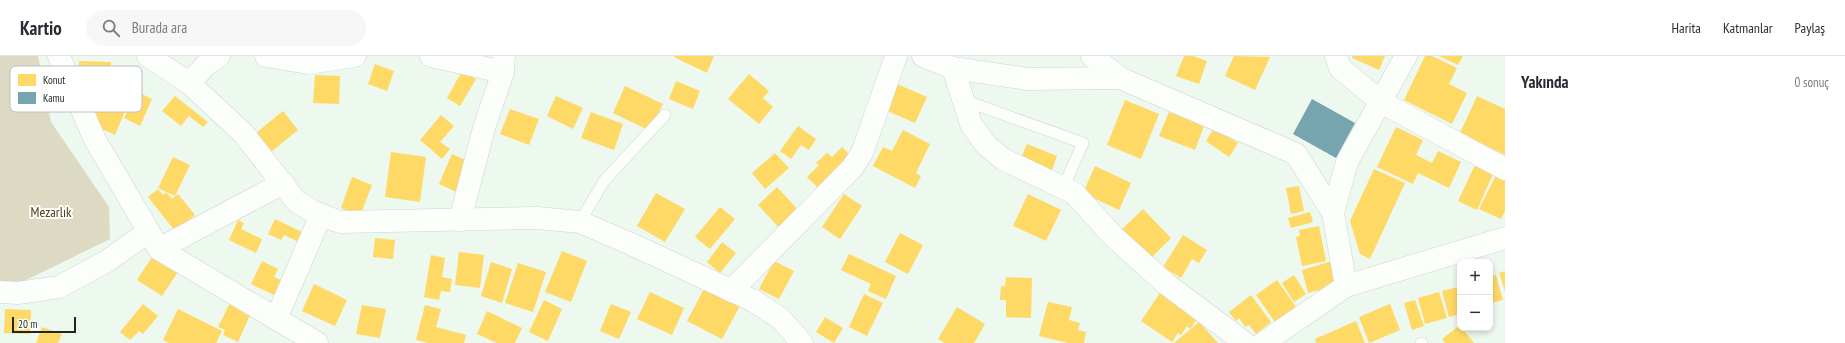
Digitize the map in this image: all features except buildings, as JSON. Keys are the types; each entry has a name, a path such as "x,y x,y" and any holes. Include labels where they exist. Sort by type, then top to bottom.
{"street":[{"path":"59,56 63,66"},
{"path":"148,56 189,83 243,133 296,201 321,215 340,222 537,218 580,222 754,301 780,319 802,343"},
{"path":"189,83 207,64 219,56"},
{"path":"266,56 308,63 355,56"},
{"path":"431,56 503,64 484,128 460,220"},
{"path":"731,291 852,168 862,153 896,56"},
{"path":"923,56 953,68 1028,79 1120,78"},
{"path":"1092,56 1120,78 1296,154 1333,213 1346,286"},
{"path":"1336,56 1340,68 1381,102 1505,169"},
{"path":"1333,213 1348,162 1406,56"},
{"path":"953,68 971,124 986,145 1003,159 1074,194 1114,237 1165,282 1245,343"},
{"path":"83,112 94,138 154,240 276,319 303,339"},
{"path":"0,292 18,293 59,287 107,261 283,183"},
{"path":"276,319 321,215"},
{"path":"1263,343 1346,286 1505,238"}],"lane":[{"path":"963,100 1083,143 1063,188"},
{"path":"580,222 604,181 665,115"}],"green space":[{"name":"Mezarlık","path":"0,56 38,56 40,66 10,66 10,112 49,112 51,122 109,207 110,239 18,284 0,283"}]}
